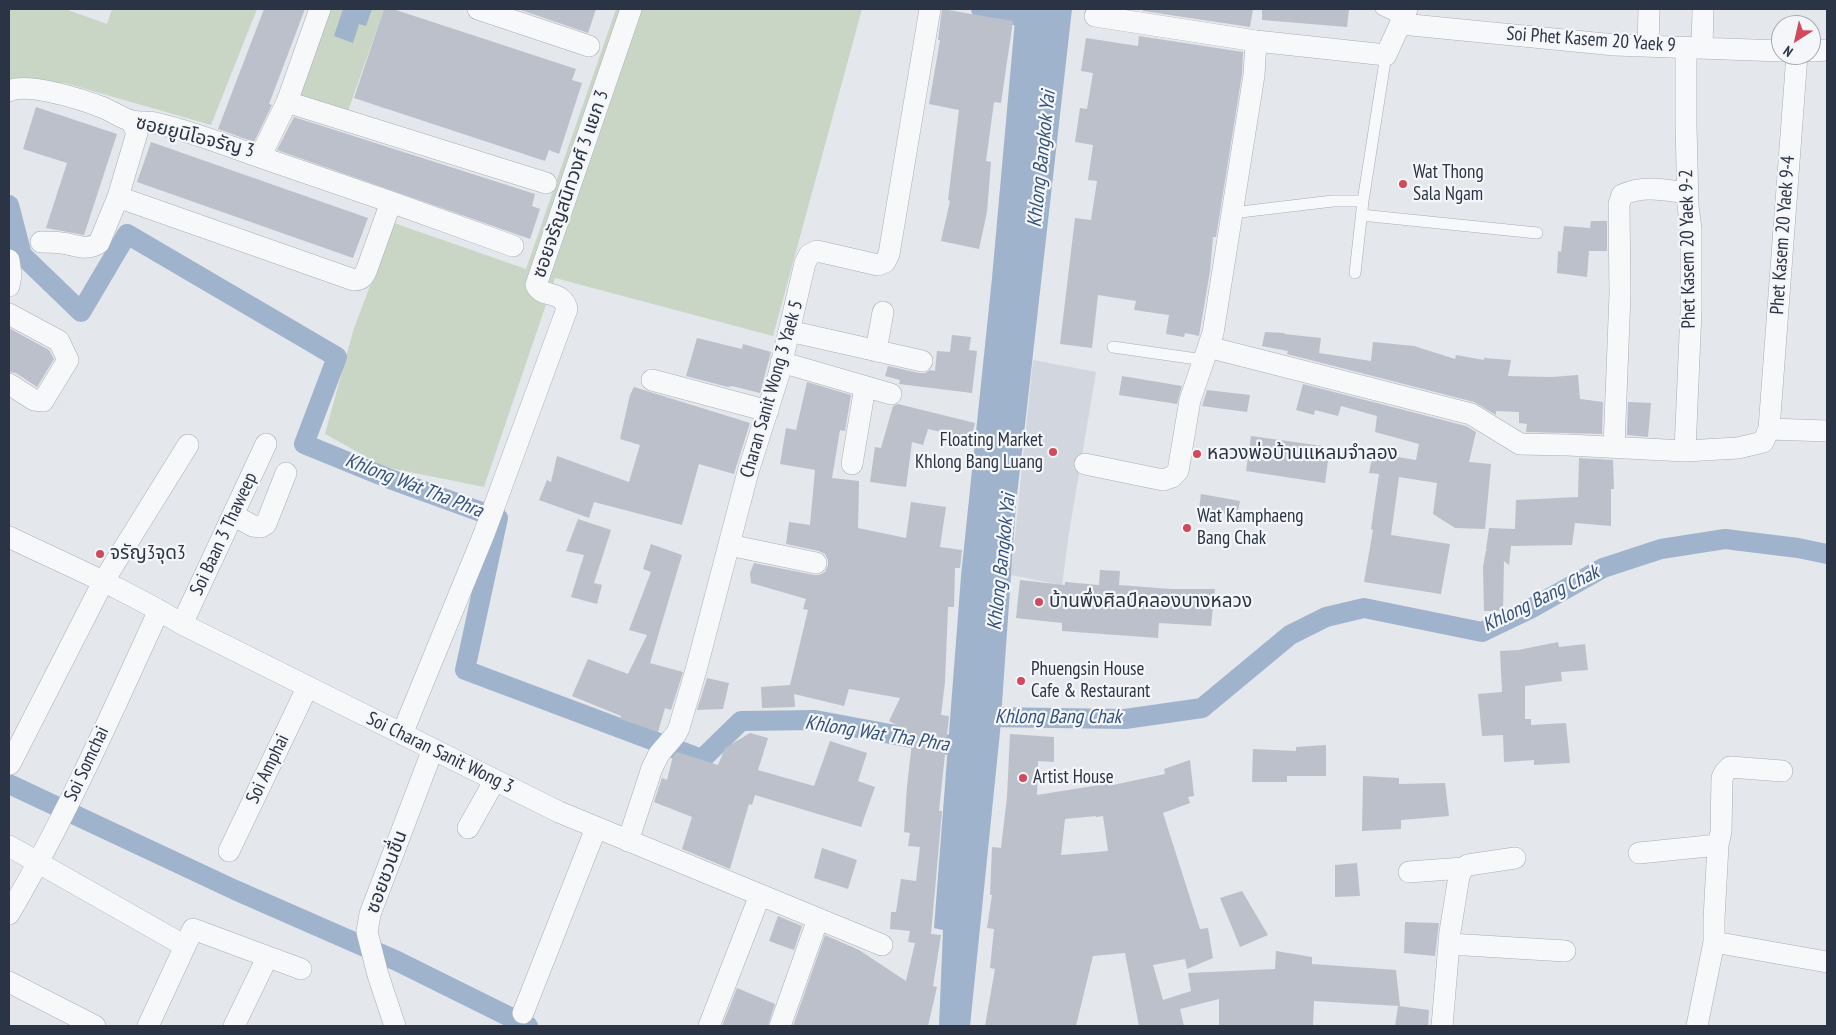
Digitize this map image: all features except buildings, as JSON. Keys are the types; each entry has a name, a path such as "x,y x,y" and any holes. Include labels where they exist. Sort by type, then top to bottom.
{"street":[{"name":"ซอยยูนิโอจรัญ 3","path":"9,91 14,88 23,88 59,94 104,108 131,121 153,122 260,157 287,102 320,9"},
{"path":"478,9 589,46"},
{"name":"ซอยจรัญสนิทวงศ์ 3 แยก 3","path":"402,734 484,534 567,310 565,302 561,298 538,290 536,285 631,9"},
{"name":"Charan Sanit Wong 3 Yaek 5","path":"628,841 652,768 659,754 670,742 696,670 748,472 768,411 805,263 809,254 817,251 878,265 885,262 889,254 930,9"},
{"path":"1648,46 1649,9"},
{"name":"Phet Kasem 20 Yaek 9-2","path":"1684,451 1691,311 1691,229 1687,192 1694,48 1703,9"},
{"path":"1095,16 1256,41 1386,55 1404,17"},
{"name":"Soi Phet Kasem 20 Yaek 9","path":"1404,17 1615,45 1771,51"},
{"path":"1085,464 1163,480 1172,477 1178,471 1190,400 1213,333 1254,74 1256,41"},
{"name":"Phet Kasem 20 Yaek 9-4","path":"1769,422 1796,65"},
{"path":"287,102 546,183"},
{"path":"41,242 62,243 85,248 99,243 118,197 137,133 131,121"},
{"path":"260,157 513,246"},
{"path":"1614,447 1620,294 1619,204 1622,195 1632,190 1643,188 1687,192"},
{"path":"118,197 354,280 359,280 363,277 368,269 390,202"},
{"path":"9,260 11,275 9,286"},
{"path":"876,351 883,312"},
{"path":"9,314 59,341 68,360 43,401 34,400 9,384"},
{"path":"789,331 922,361"},
{"path":"1206,353 1471,414 1520,444 1684,451 1738,448 1755,445 1763,442 1769,422 1827,431"},
{"path":"781,362 891,394"},
{"path":"652,380 768,411"},
{"path":"852,464 865,387"},
{"name":"Soi Baan 3 Thaweep","path":"182,624 266,444"},
{"path":"10,764 103,582 188,445"},
{"path":"233,515 253,526 261,527 266,524 286,473"},
{"name":"Soi Charan Sanit Wong 3","path":"9,538 103,582 307,688 559,812 882,945"},
{"path":"729,545 816,563"},
{"name":"Soi Somchai","path":"9,914 39,863 73,795 159,610"},
{"name":"Soi Amphai","path":"229,851 307,688"},
{"name":"ซอยชวนชื่น","path":"395,1026 378,975 367,932 370,914 433,749"},
{"path":"1698,1026 1714,942 1722,778 1730,767 1782,771"},
{"path":"468,828 495,780"},
{"path":"522,1013 596,828"},
{"path":"1639,854 1718,845"},
{"path":"9,846 185,946"},
{"path":"1409,872 1463,868 1478,862 1515,858"},
{"path":"1442,1026 1449,944 1459,876 1463,868"},
{"path":"709,1026 760,895"},
{"path":"780,1026 818,919"},
{"path":"148,1026 193,929 301,969"},
{"path":"1714,942 1827,962"},
{"path":"1449,944 1565,951"},
{"path":"234,1026 267,958"},
{"path":"9,982 96,1026"}],"lane":[{"path":"1380,9 1404,17"},
{"path":"1354,273 1363,200 1386,55"},
{"path":"1232,213 1333,201 1363,200"},
{"path":"1361,214 1537,233"},
{"path":"1113,347 1206,353"}],"shaded area":[{"name":"Floating Market Khlong Bang Luang","path":"1033,360 1096,372 1062,585 1011,575"}],"green space":[{"path":"9,9 65,9 107,24 112,9 257,9 211,125 65,83 9,83"},
{"path":"329,9 384,9 347,114 298,96"},
{"path":"616,9 862,9 773,336 555,278 484,487 385,467 325,434 354,328 394,223 526,269"}],"water":[{"path":"343,9 372,9 366,26 359,24 353,43 334,36"},
{"name":"Khlong Bangkok Yai","path":"1016,9 1072,9 1016,504 1000,732 970,1026 939,1026 943,930 934,928 961,576 992,278"}],"waterway":[{"path":"981,9 1041,20"},
{"name":"Khlong Wat Tha Phra","path":"9,205 22,255 81,312 127,234 337,357 304,444 390,479 498,518 465,670 702,759 741,721 815,720 976,750"},
{"name":"Khlong Bang Chak","path":"984,717 1125,719 1202,708 1290,635 1326,617 1364,608 1482,632 1530,609 1603,568 1661,549 1725,539 1798,548 1827,554"},
{"path":"9,784 235,890 397,961 528,1026"}],"place":[{"name":"Wat Thong Sala Ngam","path":"1403,184"},
{"name":"Floating Market Khlong Bang Luang","path":"1053,452"},
{"name":"หลวงพ่อบ้านแหลมจำลอง","path":"1197,454"},
{"name":"Wat Kamphaeng Bang Chak","path":"1187,528"},
{"name":"จรัญ3จุด3","path":"100,554"},
{"name":"บ้านพึ่งศิลป์คลองบางหลวง","path":"1039,602"},
{"name":"Phuengsin House Cafe & Restaurant","path":"1021,681"},
{"name":"Artist House","path":"1023,778"}]}
